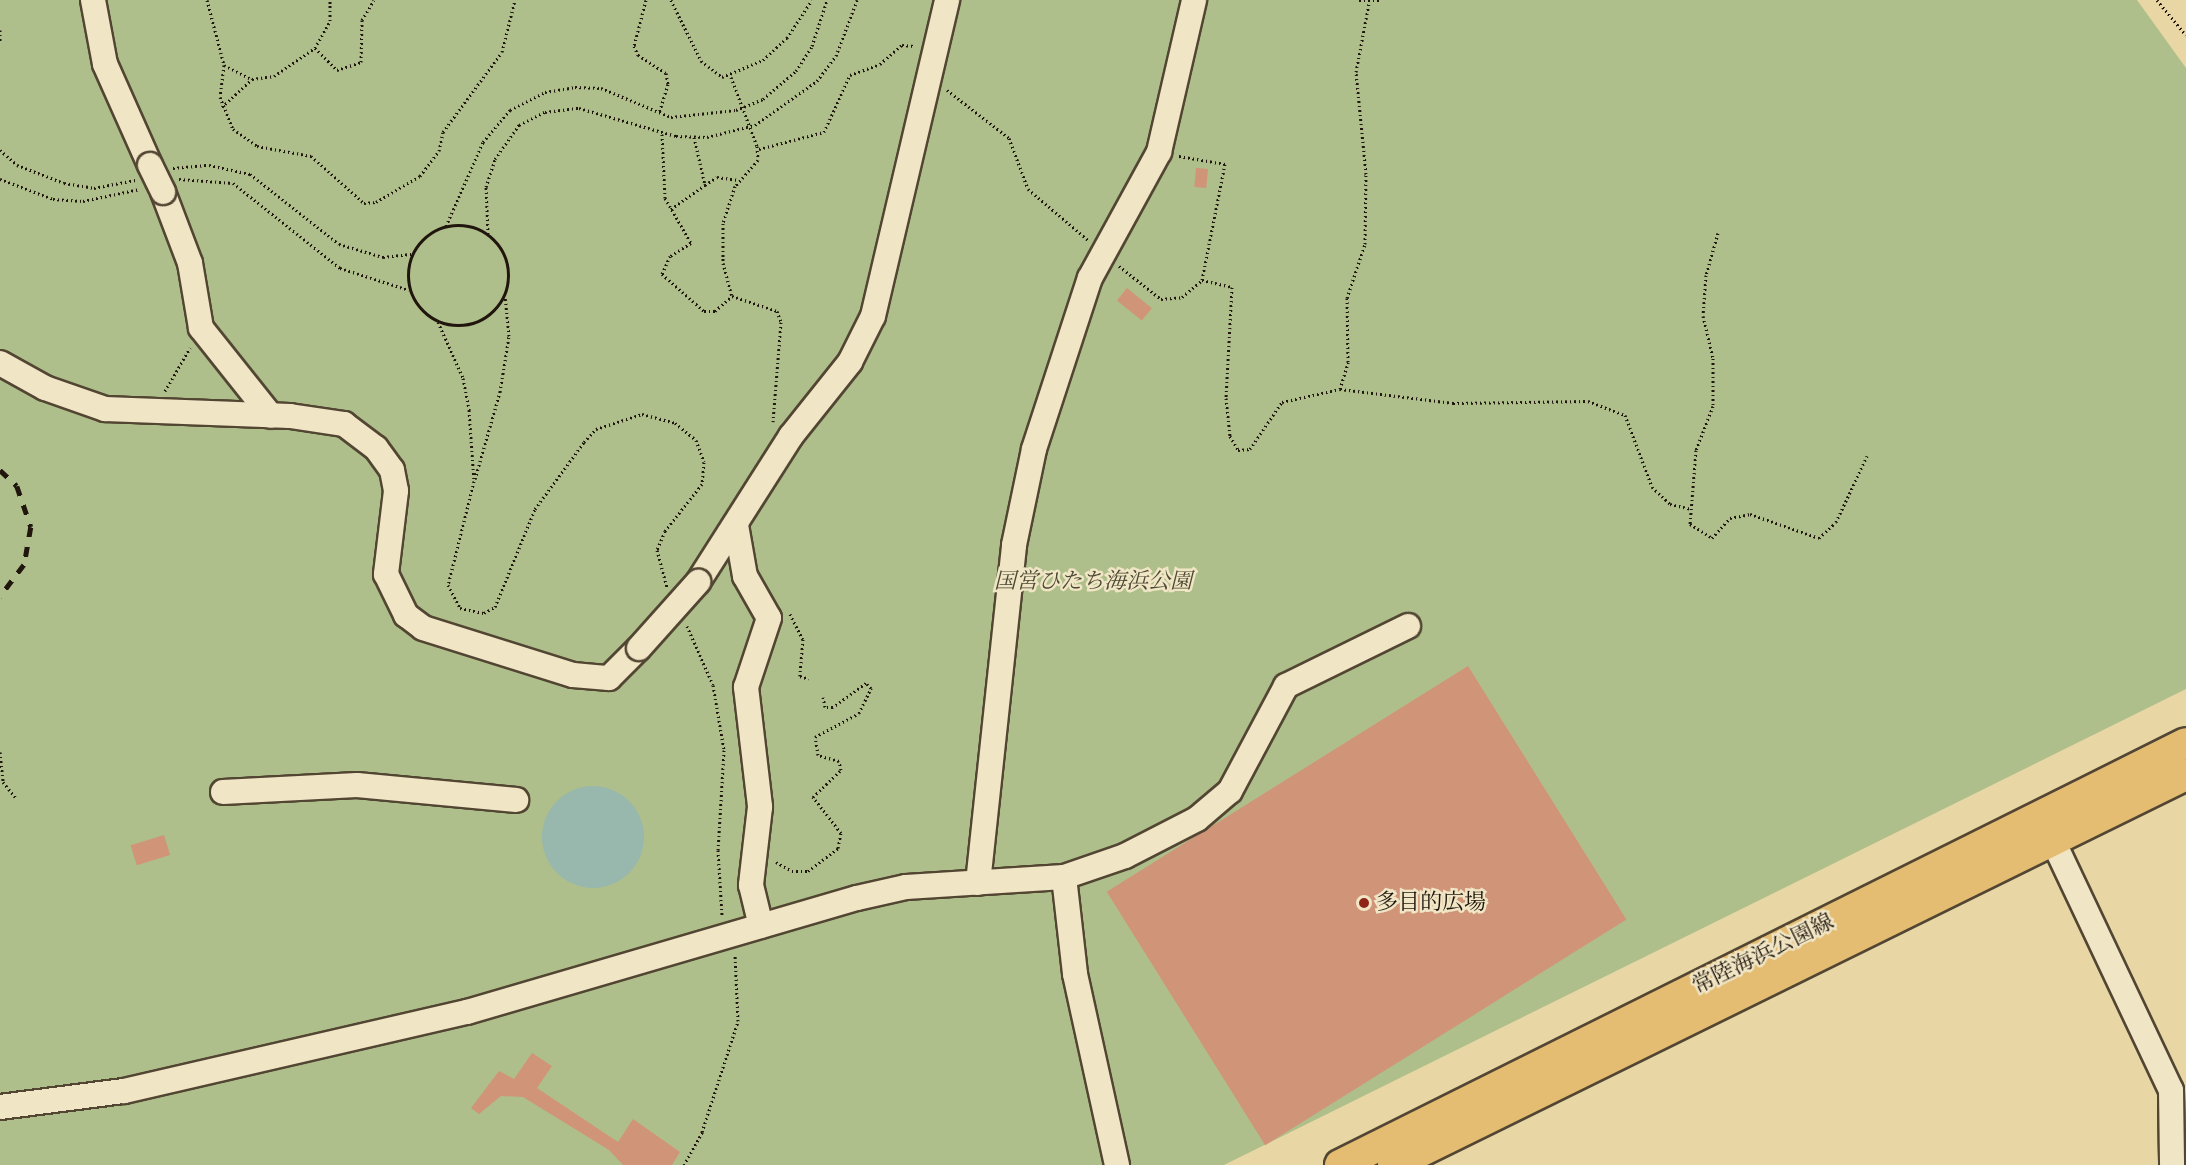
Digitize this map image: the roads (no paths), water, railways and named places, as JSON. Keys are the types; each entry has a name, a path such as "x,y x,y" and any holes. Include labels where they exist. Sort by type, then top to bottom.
{"main road":[{"name":"常陸海浜公園線","path":"1393,1165 2047,828 2186,743"},
{"name":"常陸海浜公園線","path":"1340,1165 2047,828 2186,775"}],"street":[{"path":"93,0 105,64 158,179 190,263 201,328 271,416"},
{"path":"0,363 45,388 105,410 271,416 344,424 376,448 392,470 396,491 386,573 406,615 423,628 582,676 609,678 698,582 791,436 850,362 873,316 932,74 947,0"},
{"path":"978,883 1014,544 1034,449 1090,278 1159,152 1194,0"},
{"path":"735,525 745,576 764,604 768,632 746,687 759,778 757,832 751,885 761,926"},
{"path":"0,1107 124,1091 333,1045 467,1012 728,935 906,887 1064,876 1125,856 1197,819 1230,791 1286,686 1407,626"},
{"path":"223,792 357,785 516,800"},
{"path":"2047,828 2171,1090 2172,1165"},
{"path":"1064,876 1075,974 1117,1165"}],"water":[{"path":"593,786 613,790 629,801 640,817 644,837 640,857 629,873 613,884 593,888 573,884 557,873 546,857 542,837 546,817 557,801 573,790"}],"railway":[{"path":"0,470 17,486 31,527 24,565 0,597"}],"place":[{"name":"多目的広場","path":"1364,903"}],"park label":[{"name":"国営ひたち海浜公園","path":"1093,582"}]}
